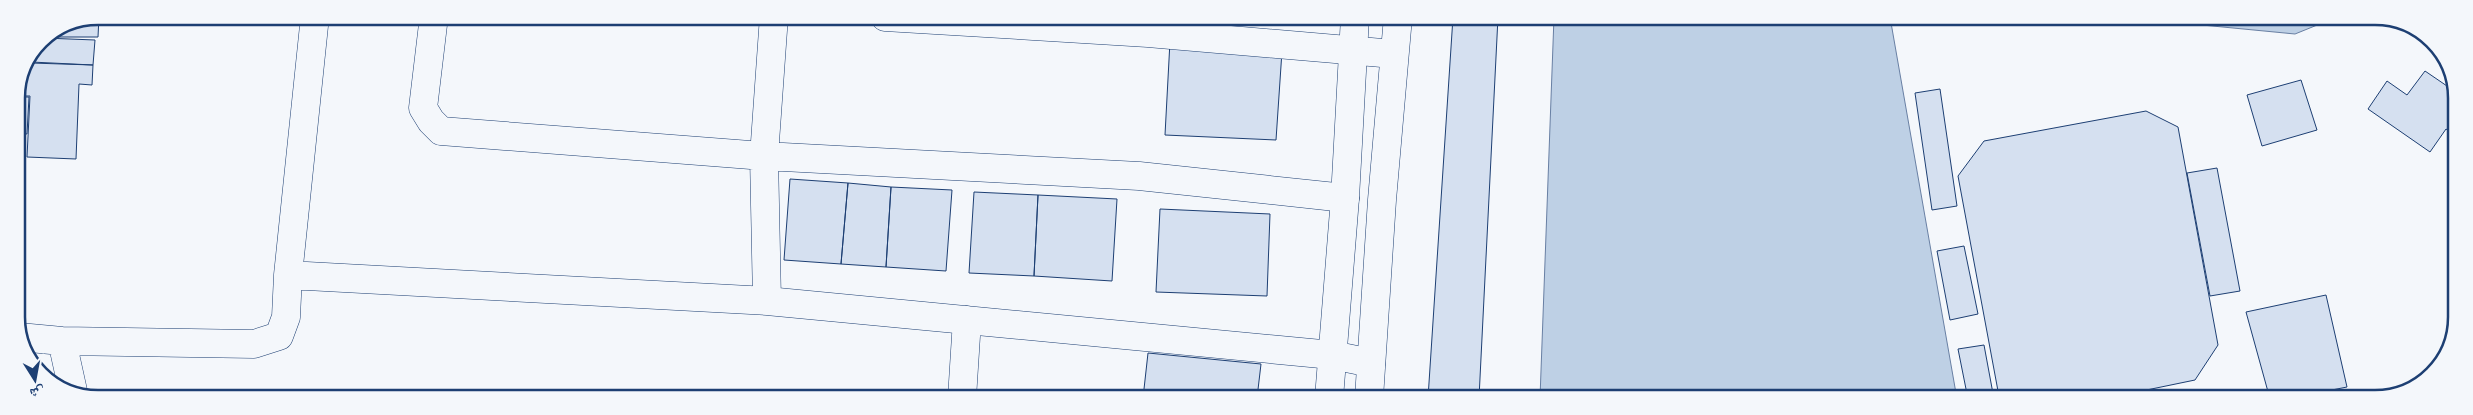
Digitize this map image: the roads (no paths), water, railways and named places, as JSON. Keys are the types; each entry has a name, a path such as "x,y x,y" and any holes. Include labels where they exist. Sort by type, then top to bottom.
{"street":[{"path":"28,338 62,341 254,344 279,336 286,317 288,275 314,25"},
{"path":"433,25 423,108 430,122 441,131 764,156 1139,176 1345,198"},
{"path":"767,301 764,156 773,25"},
{"path":"1024,25 1353,49 1394,54"},
{"path":"1330,390 1345,198 1354,25"},
{"path":"1369,390 1397,25"},
{"path":"288,275 767,301 1332,355 1371,363"},
{"path":"963,390 967,320"},
{"path":"62,341 71,384"}],"water":[{"path":"1554,25 1891,25 1955,390 1540,390"},
{"path":"2202,25 2317,25 2295,34"}]}
